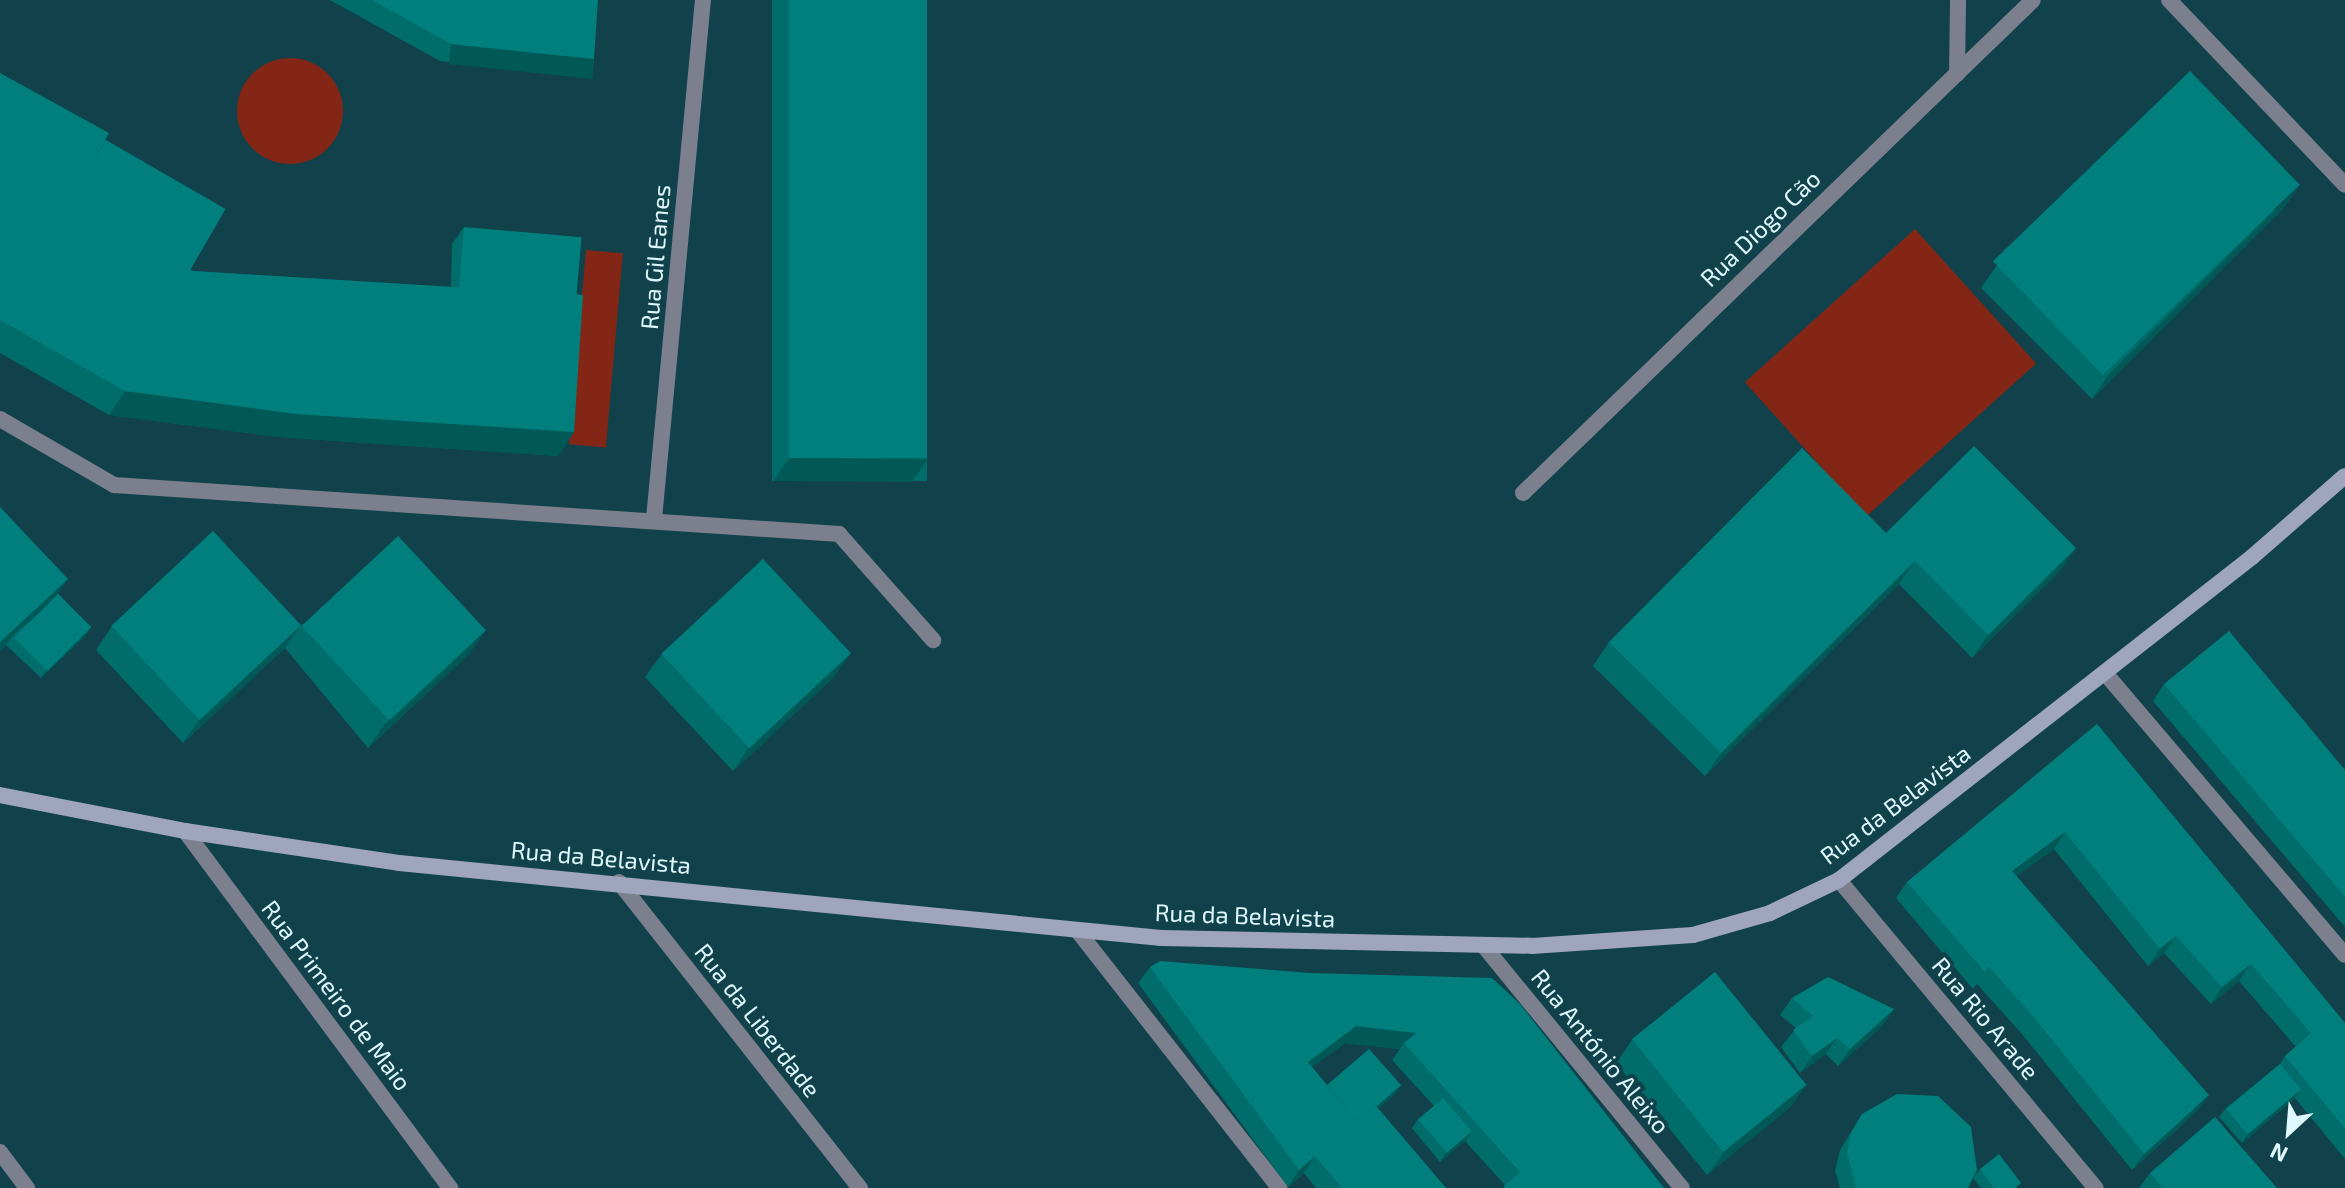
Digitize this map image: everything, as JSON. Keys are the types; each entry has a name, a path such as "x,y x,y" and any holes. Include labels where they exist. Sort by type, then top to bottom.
{"street":[{"name":"Rua Gil Eanes","path":"654,519 703,0"},
{"path":"1957,74 1958,0"},
{"name":"Rua Diogo Cão","path":"1523,493 2033,0"},
{"path":"2169,0 2345,185"},
{"path":"0,419 114,485 654,519 839,534 933,640"},
{"name":"Rua da Belavista","path":"0,795 185,831 399,863 619,882 1161,938 1483,945 1693,935 1770,913 1839,880 2105,673 2345,476"},
{"path":"2105,673 2345,955"},
{"name":"Rua Primeiro de Maio","path":"185,831 450,1188"},
{"name":"Rua Rio Arade","path":"1839,880 2096,1188"},
{"name":"Rua da Liberdade","path":"619,882 860,1188"},
{"path":"1077,930 1279,1188"},
{"name":"Rua António Aleixo","path":"1483,945 1682,1188"},
{"path":"0,1152 27,1188"}],"shaded area":[{"path":"290,58 310,62 327,74 339,91 343,111 339,131 327,148 310,160 290,164 270,160 253,148 241,131 237,111 241,91 253,74 270,62"},
{"path":"1915,229 2036,364 1866,517 1745,382"},
{"path":"586,250 623,253 606,447 569,444"}],"building":[{"path":"372,0 598,0 594,59 451,44"},
{"path":"789,0 927,0 927,458 789,458"},
{"path":"2190,71 2300,185 2103,375 1993,261"},
{"path":"0,73 109,133 71,203 193,271 583,295 574,432 296,414 125,391 0,320"},
{"path":"106,140 226,209 190,271 70,202"},
{"path":"464,227 582,237 576,298 459,288"},
{"path":"1974,446 2076,548 1988,635 1915,561 1721,753 1609,642 1802,448 1886,533"},
{"path":"0,507 68,579 0,642"},
{"path":"213,531 301,625 199,720 111,626"},
{"path":"398,536 486,630 389,720 301,626"},
{"path":"763,559 851,653 749,748 661,654"},
{"path":"58,594 91,627 47,671 14,638"},
{"path":"2229,631 2345,770 2345,897 2164,684"},
{"path":"2097,724 2345,1023 2345,1128 2285,1056 2311,1033 2251,964 2222,987 2176,936 2160,949 2065,832 2012,871 2209,1095 2144,1154 2033,1016 1988,966 1985,972 1907,882"},
{"path":"1160,961 1309,973 1492,978 1520,1004 1664,1188 1506,1188 1504,1186 1520,1172 1404,1043 1416,1033 1356,1026 1308,1062 1356,1121 1375,1105 1446,1188 1342,1188 1315,1156 1299,1170 1150,967"},
{"path":"1715,972 1806,1085 1723,1152 1632,1039"},
{"path":"1828,977 1894,1009 1850,1049 1837,1038 1812,1056 1793,1030 1813,1016 1792,998"},
{"path":"1369,1049 1401,1085 1356,1121 1327,1085"},
{"path":"2280,1064 2301,1089 2248,1134 2226,1109"},
{"path":"1897,1094 1938,1096 1971,1127 1977,1170 1968,1188 1856,1188 1847,1153 1851,1133 1862,1114"},
{"path":"1443,1098 1472,1131 1447,1153 1418,1120"},
{"path":"2215,1117 2277,1188 2163,1188 2150,1173"},
{"path":"1999,1154 2021,1183 2015,1188 1994,1188 1980,1169"}]}
